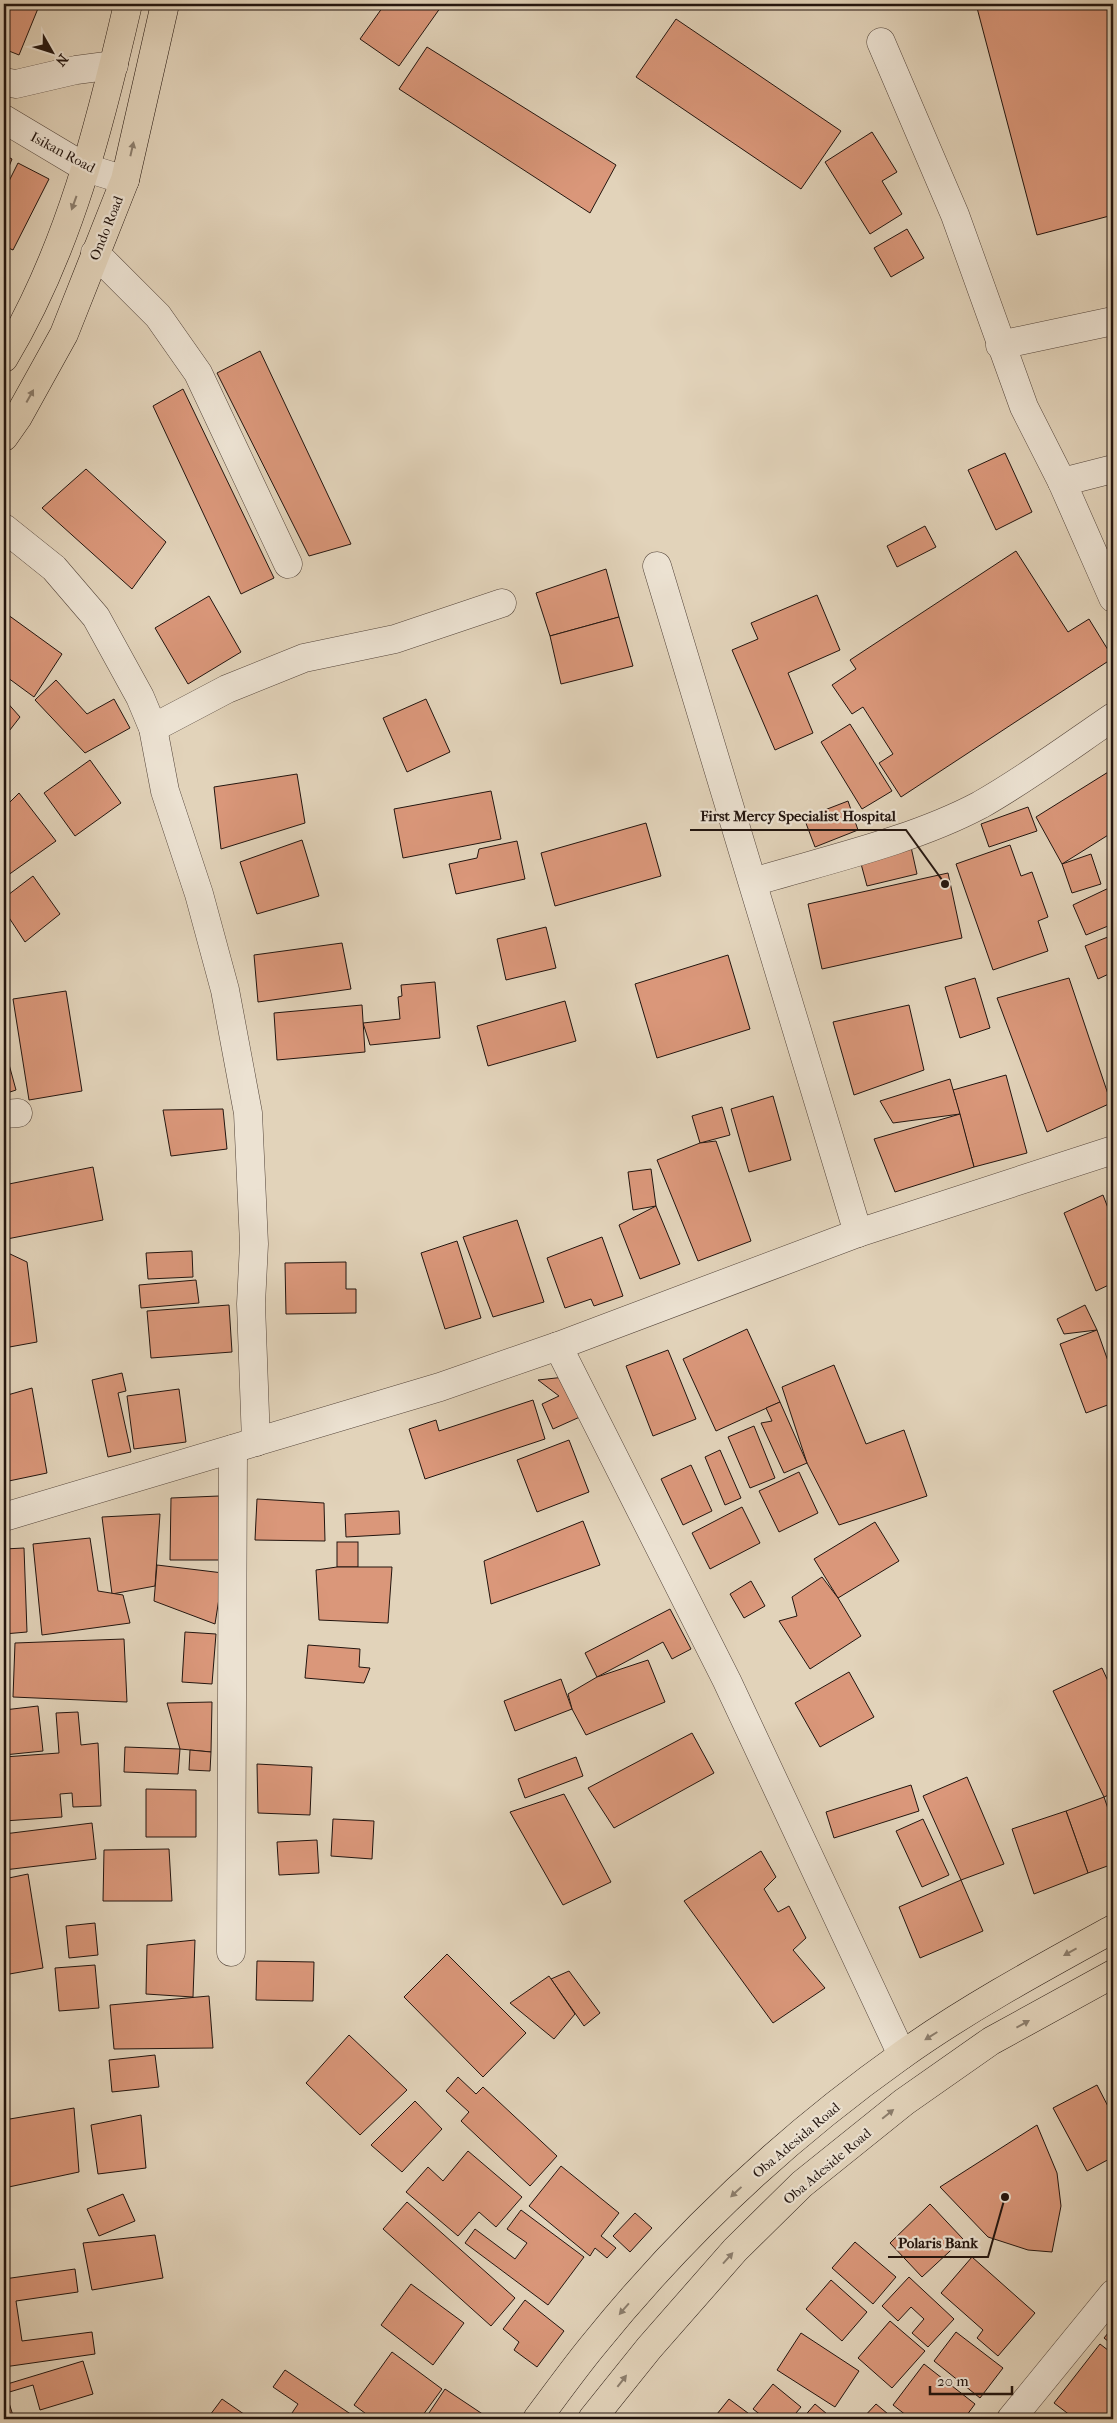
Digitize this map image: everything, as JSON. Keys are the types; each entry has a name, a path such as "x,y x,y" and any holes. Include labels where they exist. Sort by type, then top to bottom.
{"main road":[{"path":"4,358 54,256 86,168 114,66 128,4"},
{"name":"Ondo Road","path":"4,437 18,417 64,334 125,180 165,4"},
{"name":"Oba Adesida Road","path":"537,2419 595,2342 685,2240 785,2146 902,2055 984,2003 1113,1929"},
{"name":"Oba Adeside Road","path":"592,2419 649,2348 729,2257 802,2184 904,2102 991,2041 1113,1974"}],"street":[{"path":"881,42 955,215 1000,346 1024,407 1062,482 1113,598"},
{"path":"4,82 16,84 76,70 114,66"},
{"name":"Isikan Road","path":"4,119 86,168 125,180"},
{"path":"95,254 158,316 198,373 288,564"},
{"path":"1000,346 1113,321"},
{"path":"1062,482 1113,469"},
{"path":"4,528 54,568 96,617 140,697 153,728 165,791 199,894 226,990 248,1114 254,1244 244,1445 231,1952"},
{"path":"656,566 858,1233"},
{"path":"153,728 226,689 304,658 395,639 502,603"},
{"path":"753,882 925,829 978,805 1014,785 1113,717"},
{"path":"4,1517 440,1386 558,1346 858,1233 1113,1150"},
{"path":"558,1346 727,1681 902,2055"},
{"path":"1011,2419 1113,2294"}],"building":[{"path":"4,4 32,4 39,6 19,55 4,49"},
{"path":"385,4 443,4 399,66 360,39"},
{"path":"976,4 1113,4 1113,215 1037,235"},
{"path":"676,19 841,131 801,189 636,77"},
{"path":"427,47 616,165 590,213 399,89"},
{"path":"872,132 897,172 882,181 902,214 870,234 825,162"},
{"path":"4,155 12,159 4,179"},
{"path":"18,163 49,179 13,250 4,246 4,191"},
{"path":"907,229 924,258 891,277 874,248"},
{"path":"260,351 351,544 309,556 217,373"},
{"path":"183,389 274,578 241,594 153,406"},
{"path":"1005,453 1032,512 996,530 968,470"},
{"path":"86,469 166,542 132,589 42,508"},
{"path":"925,526 936,547 897,567 887,546"},
{"path":"1016,551 1068,632 1089,619 1113,658 901,797 879,763 893,754 863,707 852,714 832,685 856,669 850,660"},
{"path":"606,569 619,617 550,636 536,593"},
{"path":"817,595 840,650 788,673 813,733 775,750 732,650 758,639 751,623"},
{"path":"209,596 241,652 188,684 155,628"},
{"path":"4,612 62,654 34,697 4,675"},
{"path":"619,617 633,666 561,684 550,636"},
{"path":"56,680 87,714 114,699 130,728 85,753 35,700"},
{"path":"4,699 20,717 6,735 4,733"},
{"path":"426,699 450,752 407,772 383,718"},
{"path":"850,724 892,791 862,809 821,742"},
{"path":"90,760 121,803 75,836 44,793"},
{"path":"1113,769 1113,832 1062,864 1036,817"},
{"path":"297,774 305,823 221,849 214,787"},
{"path":"491,791 501,839 403,858 394,809"},
{"path":"19,793 56,841 4,878 4,808"},
{"path":"848,801 858,830 815,847 804,818"},
{"path":"1028,807 1037,831 989,847 981,824"},
{"path":"646,823 661,876 555,906 541,853"},
{"path":"302,840 319,896 257,914 240,862"},
{"path":"517,841 525,879 456,894 449,864 477,858 479,849"},
{"path":"1010,845 1021,876 1032,872 1048,917 1038,921 1048,951 993,970 956,864"},
{"path":"911,847 917,874 867,886 860,860"},
{"path":"1091,854 1101,884 1072,893 1062,864"},
{"path":"948,873 962,938 822,969 808,904"},
{"path":"33,876 60,914 25,942 4,910 4,898"},
{"path":"1113,886 1113,924 1086,935 1073,905"},
{"path":"546,927 556,968 506,980 497,939"},
{"path":"1113,935 1113,972 1098,979 1085,946"},
{"path":"342,943 351,989 258,1002 254,955"},
{"path":"728,955 750,1029 657,1058 635,984"},
{"path":"975,978 990,1028 960,1038 945,987"},
{"path":"1069,978 1111,1103 1047,1132 997,998"},
{"path":"435,982 440,1038 370,1045 363,1023 400,1019 398,997 402,996 401,985"},
{"path":"66,991 82,1091 29,1100 13,999"},
{"path":"565,1001 576,1041 488,1066 477,1026"},
{"path":"362,1005 365,1052 277,1060 274,1013"},
{"path":"909,1005 924,1070 854,1095 833,1022"},
{"path":"4,1046 16,1090 4,1094"},
{"path":"1006,1075 1027,1153 974,1167 953,1090"},
{"path":"950,1079 960,1114 893,1123 880,1101"},
{"path":"773,1096 791,1160 749,1172 731,1109"},
{"path":"722,1107 730,1135 700,1143 692,1116"},
{"path":"223,1109 227,1149 171,1156 163,1110"},
{"path":"960,1114 974,1167 895,1192 874,1139"},
{"path":"716,1141 751,1241 698,1261 657,1160 700,1143"},
{"path":"93,1167 103,1220 7,1239 4,1222 4,1185"},
{"path":"651,1169 656,1206 633,1210 628,1172"},
{"path":"1103,1195 1113,1221 1113,1283 1096,1291 1064,1213"},
{"path":"656,1206 680,1264 640,1279 619,1225"},
{"path":"517,1220 544,1302 493,1317 463,1237"},
{"path":"602,1237 623,1296 594,1306 591,1299 565,1308 547,1258"},
{"path":"457,1241 481,1318 445,1329 421,1253"},
{"path":"192,1251 193,1277 148,1279 146,1253"},
{"path":"8,1253 27,1262 37,1342 4,1348 4,1254"},
{"path":"346,1262 346,1289 356,1289 356,1313 286,1314 285,1263"},
{"path":"196,1280 199,1303 141,1308 139,1285"},
{"path":"229,1305 232,1352 151,1358 147,1311"},
{"path":"1085,1305 1097,1330 1064,1334 1057,1319"},
{"path":"747,1329 780,1402 716,1431 683,1359"},
{"path":"1097,1330 1113,1375 1113,1403 1086,1413 1060,1344"},
{"path":"668,1350 696,1419 653,1436 626,1366"},
{"path":"834,1365 866,1444 904,1430 927,1496 839,1525 807,1463 782,1387"},
{"path":"122,1373 126,1391 118,1393 131,1452 108,1457 92,1380"},
{"path":"565,1377 582,1416 553,1429 542,1404 559,1396 538,1380"},
{"path":"32,1388 47,1473 4,1482 4,1396"},
{"path":"179,1389 186,1442 134,1449 127,1396"},
{"path":"533,1400 545,1439 425,1479 409,1429 436,1420 439,1431"},
{"path":"780,1402 807,1463 784,1473 761,1423 772,1421 766,1408"},
{"path":"754,1426 775,1478 750,1488 728,1437"},
{"path":"569,1440 589,1492 537,1512 517,1460"},
{"path":"720,1450 741,1498 725,1505 705,1457"},
{"path":"691,1465 712,1511 683,1525 661,1479"},
{"path":"799,1472 818,1513 779,1532 759,1491"},
{"path":"219,1496 219,1560 170,1560 171,1498"},
{"path":"257,1499 324,1503 325,1541 255,1540"},
{"path":"742,1507 760,1543 710,1569 692,1533"},
{"path":"399,1511 400,1534 346,1537 345,1514"},
{"path":"160,1514 155,1586 112,1594 102,1517"},
{"path":"583,1521 600,1565 491,1604 484,1561"},
{"path":"875,1522 899,1561 838,1598 814,1559"},
{"path":"90,1538 98,1591 123,1595 130,1623 42,1635 33,1544"},
{"path":"337,1542 358,1542 358,1567 337,1567"},
{"path":"24,1548 27,1632 4,1634 4,1549"},
{"path":"157,1565 223,1573 215,1624 154,1601"},
{"path":"337,1567 392,1567 388,1623 319,1620 316,1570"},
{"path":"822,1577 838,1598 861,1636 810,1669 779,1621 797,1616 792,1597"},
{"path":"751,1581 765,1606 744,1618 730,1594"},
{"path":"670,1609 691,1649 672,1659 663,1642 597,1677 585,1653"},
{"path":"185,1632 216,1634 212,1684 182,1682"},
{"path":"124,1639 127,1702 13,1697 15,1643"},
{"path":"308,1645 360,1649 359,1667 370,1668 364,1683 305,1678"},
{"path":"648,1660 665,1702 586,1735 572,1709 568,1694 597,1677"},
{"path":"1102,1668 1113,1692 1113,1793 1104,1797 1053,1691"},
{"path":"849,1672 874,1717 820,1747 795,1703"},
{"path":"561,1679 572,1709 515,1731 504,1701"},
{"path":"212,1702 211,1752 180,1749 167,1703"},
{"path":"38,1706 43,1751 4,1755 4,1710"},
{"path":"78,1712 81,1745 98,1743 101,1806 73,1807 72,1793 60,1794 62,1817 4,1821 4,1757 59,1753 56,1713"},
{"path":"692,1733 714,1773 614,1828 588,1788"},
{"path":"125,1747 180,1749 178,1774 124,1772"},
{"path":"190,1750 211,1752 210,1771 189,1770"},
{"path":"576,1757 583,1776 525,1798 518,1779"},
{"path":"257,1764 312,1767 310,1815 258,1813"},
{"path":"967,1777 1004,1864 961,1880 923,1796"},
{"path":"911,1785 919,1811 834,1838 826,1812"},
{"path":"146,1789 196,1790 196,1837 146,1837"},
{"path":"564,1794 611,1882 563,1905 510,1812"},
{"path":"1104,1797 1113,1823 1113,1864 1088,1873 1066,1811"},
{"path":"1066,1811 1088,1873 1034,1894 1012,1829"},
{"path":"333,1819 374,1821 372,1859 331,1856"},
{"path":"923,1819 949,1875 922,1887 896,1831"},
{"path":"92,1823 96,1859 4,1870 4,1834"},
{"path":"317,1840 319,1873 279,1875 277,1842"},
{"path":"169,1849 172,1901 103,1901 104,1850"},
{"path":"761,1851 776,1877 764,1889 778,1912 789,1906 806,1938 793,1950 825,1988 773,2023 684,1901"},
{"path":"28,1874 43,1968 4,1975 4,1879"},
{"path":"961,1880 983,1931 920,1958 899,1907"},
{"path":"95,1923 98,1955 69,1958 66,1926"},
{"path":"195,1940 193,1997 146,1994 147,1945"},
{"path":"447,1954 526,2033 483,2077 404,1997"},
{"path":"257,1961 314,1962 313,2001 256,2000"},
{"path":"95,1965 99,2008 59,2011 55,1968"},
{"path":"569,1971 600,2013 584,2026 551,1979"},
{"path":"549,1976 575,2014 554,2039 510,2003"},
{"path":"209,1996 213,2048 114,2049 110,2005"},
{"path":"349,2035 407,2090 360,2135 306,2083"},
{"path":"155,2055 159,2087 112,2092 109,2060"},
{"path":"458,2077 476,2094 483,2087 557,2156 530,2186 461,2121 469,2112 446,2091"},
{"path":"1097,2085 1113,2116 1113,2157 1087,2171 1053,2108"},
{"path":"415,2101 442,2129 402,2172 371,2145"},
{"path":"74,2108 79,2172 4,2188 4,2120"},
{"path":"141,2115 146,2168 98,2174 91,2125"},
{"path":"1037,2125 1057,2173 1061,2206 1052,2252 1028,2250 988,2237 940,2187"},
{"path":"468,2151 522,2197 496,2227 479,2212 458,2236 406,2192 428,2167 443,2181"},
{"path":"561,2166 619,2213 601,2236 616,2248 607,2258 595,2248 590,2256 529,2206"},
{"path":"123,2194 135,2221 99,2236 87,2209"},
{"path":"407,2202 515,2298 491,2326 383,2229"},
{"path":"930,2204 963,2239 922,2277 890,2243"},
{"path":"521,2210 584,2257 548,2305 465,2243 475,2229 515,2259 527,2243 507,2229"},
{"path":"635,2213 652,2228 630,2252 613,2236"},
{"path":"155,2235 163,2278 92,2290 83,2243"},
{"path":"855,2242 896,2277 873,2304 832,2268"},
{"path":"972,2257 1035,2313 998,2356 977,2338 983,2330 941,2293"},
{"path":"75,2269 78,2292 16,2301 22,2341 92,2332 95,2354 4,2367 4,2279"},
{"path":"909,2277 954,2319 928,2347 912,2333 924,2319 911,2307 898,2321 882,2306"},
{"path":"831,2280 867,2312 842,2341 806,2309"},
{"path":"411,2284 464,2323 433,2365 381,2325"},
{"path":"525,2300 564,2331 537,2367 514,2350 519,2342 503,2329"},
{"path":"890,2321 925,2351 892,2388 858,2358"},
{"path":"1113,2327 1113,2345 1104,2338"},
{"path":"956,2332 1003,2368 980,2398 934,2361"},
{"path":"801,2333 859,2371 835,2407 777,2370"},
{"path":"1100,2344 1113,2354 1113,2419 1075,2419 1054,2403"},
{"path":"392,2352 442,2389 420,2419 373,2419 354,2405"},
{"path":"83,2361 93,2394 40,2410 33,2385 6,2393 14,2419 4,2419 4,2385"},
{"path":"924,2364 975,2404 964,2419 911,2419 893,2405"},
{"path":"285,2370 358,2419 288,2419 298,2404 273,2387"},
{"path":"773,2384 801,2407 791,2419 766,2419 753,2409"},
{"path":"445,2389 490,2419 425,2419"},
{"path":"222,2399 251,2419 207,2419"},
{"path":"729,2399 756,2419 713,2419"},
{"path":"815,2404 833,2419 802,2419"},
{"path":"876,2404 894,2419 862,2419"}],"place":[{"name":"First Mercy Specialist Hospital","path":"945,884"},
{"name":"Polaris Bank","path":"1005,2197"}]}
